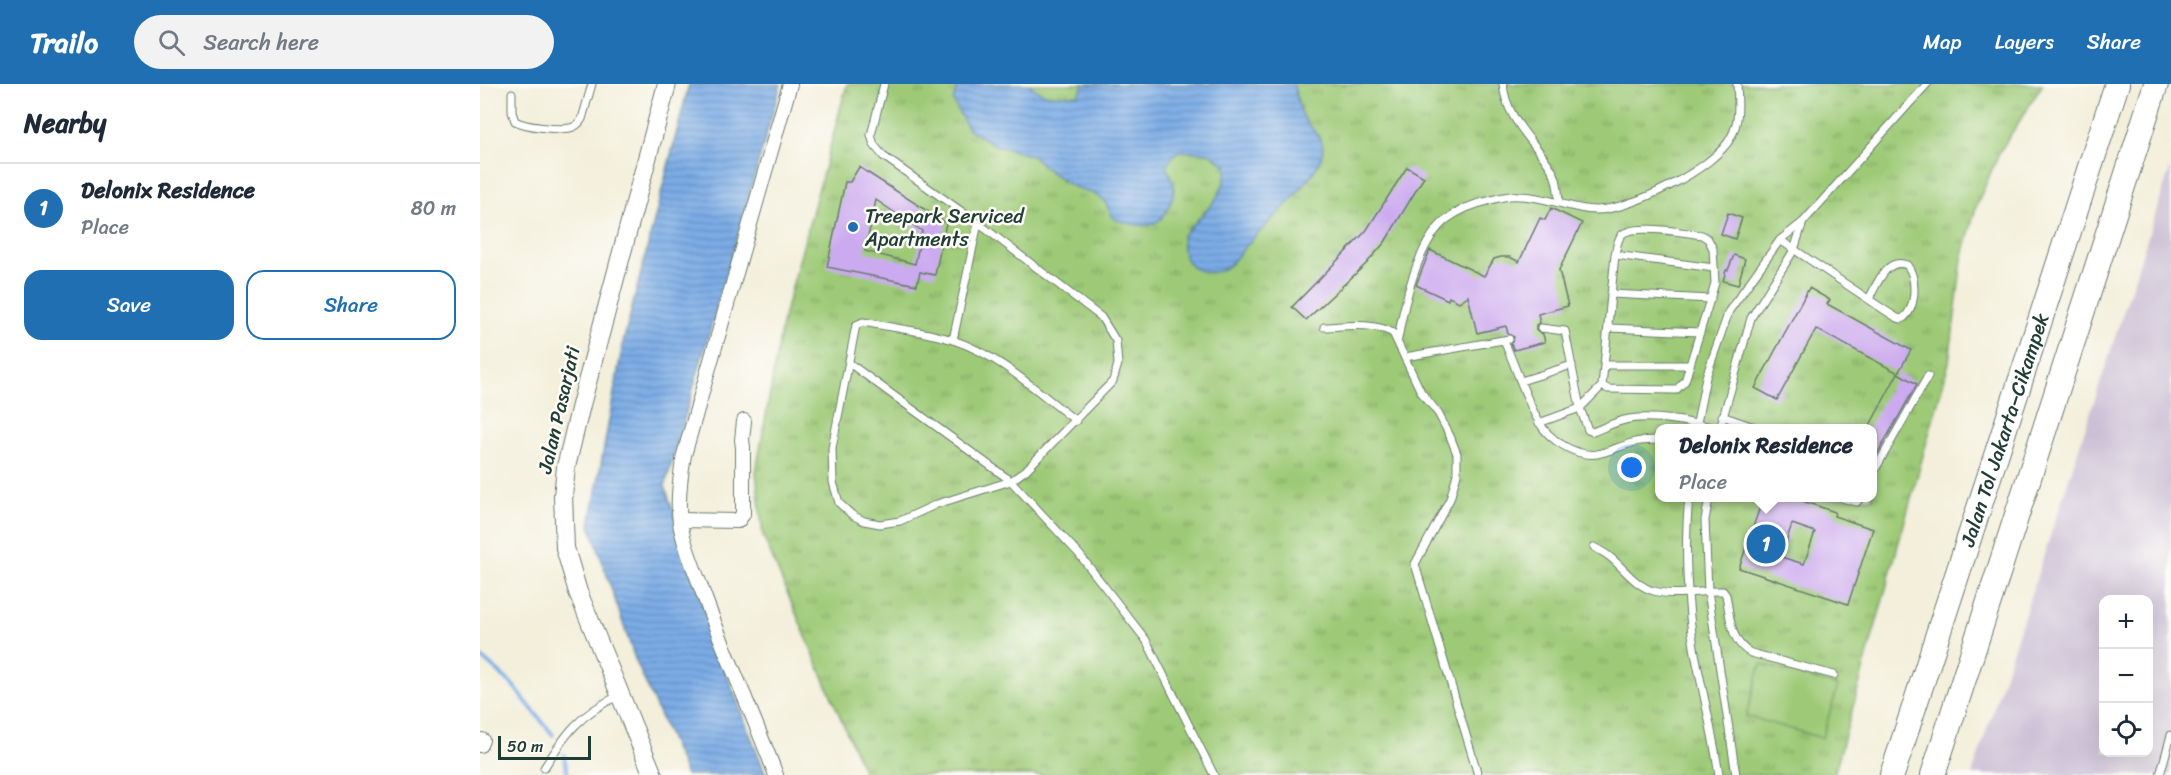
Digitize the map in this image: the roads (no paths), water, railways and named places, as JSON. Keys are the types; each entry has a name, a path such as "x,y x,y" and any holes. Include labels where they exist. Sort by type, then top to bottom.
{"highway":[{"name":"Jalan Tol Jakarta–Cikampek","path":"1892,775 2117,84"},
{"name":"Jalan Tol Jakarta–Cikampek","path":"1933,775 2156,84"}],"main road":[{"name":"Jalan Pasarjati","path":"653,775 578,592 565,548 563,496 566,467 581,405 667,84"}],"street":[{"path":"776,775 714,624 686,546 680,520 678,488 684,455 790,84"},
{"path":"680,520 738,521 741,518 743,514 744,421"}],"lane":[{"path":"512,93 512,112 515,121 527,125 570,128 582,119 592,84"},
{"path":"884,84 871,135 874,145 883,156 978,223 1101,317 1116,341 1118,364 1113,381 1076,420 1026,470 1011,481 938,504 900,521 880,524 864,521 852,515 839,503 832,482 832,448 856,326 863,322 953,340 1000,363 1076,420"},
{"path":"1503,84 1508,107 1553,171 1559,202"},
{"path":"1398,339 1410,282 1436,229 1446,220 1473,205 1517,195 1545,198 1572,207 1597,210 1624,205 1683,180 1706,164 1730,140 1737,123 1737,84"},
{"path":"1696,424 1706,377 1729,311 1780,240 1803,222 1927,84"},
{"path":"1721,424 1751,318 1794,250 1803,222"},
{"path":"953,340 978,223"},
{"path":"1539,423 1580,408 1602,387 1615,255 1620,236 1626,231 1643,229 1702,235 1713,249 1716,283 1685,381 1676,390 1608,390 1602,387"},
{"path":"1780,240 1897,318 1902,319 1906,316 1913,298 1913,277 1907,265 1900,262 1892,264 1882,274 1869,299"},
{"path":"1615,255 1714,268"},
{"path":"1611,294 1711,299"},
{"path":"1324,327 1363,326 1387,329 1393,333 1398,339 1421,392 1438,413 1457,454 1457,474 1450,499 1415,564 1478,775"},
{"path":"1541,328 1565,331 1585,427 1593,432 1627,419 1648,418 1684,424"},
{"path":"1609,328 1700,332"},
{"path":"1405,357 1507,340 1539,423 1554,438 1581,454 1612,451 1632,443 1655,440"},
{"path":"849,363 1011,481 1080,554 1146,640 1214,775"},
{"path":"1521,381 1572,365"},
{"path":"1605,365 1690,365"},
{"path":"1877,466 1928,376"},
{"path":"1722,416 1744,424"},
{"path":"1689,502 1689,594 1695,651 1719,775"},
{"path":"1708,502 1705,520 1708,591 1736,775"},
{"path":"1594,547 1611,558 1636,581 1653,591 1689,594 1723,591 1726,595 1733,632 1744,650 1833,675"},
{"path":"544,768 562,739 585,714 619,696"},
{"path":"2160,775 2171,735"}],"water":[{"path":"689,84 781,84 665,486 721,660 766,775 686,775 635,659 590,525 623,343"},
{"path":"958,84 1029,84 1046,94 1078,95 1084,84 1294,84 1302,114 1320,138 1323,150 1313,173 1303,186 1233,262 1226,268 1215,272 1200,271 1190,265 1184,255 1182,236 1218,196 1223,186 1226,165 1209,153 1178,151 1167,166 1174,191 1164,215 1159,221 1146,226 1122,222 1114,219 1104,200 1065,182 1033,156 995,145 968,129 953,101"}],"waterway":[{"path":"480,656 511,683 553,735"},
{"path":"564,755 568,775"}],"place":[{"name":"Treepark Serviced Apartments","path":"853,227"},
{"name":"Delonix Residence","path":"1766,544"}]}
